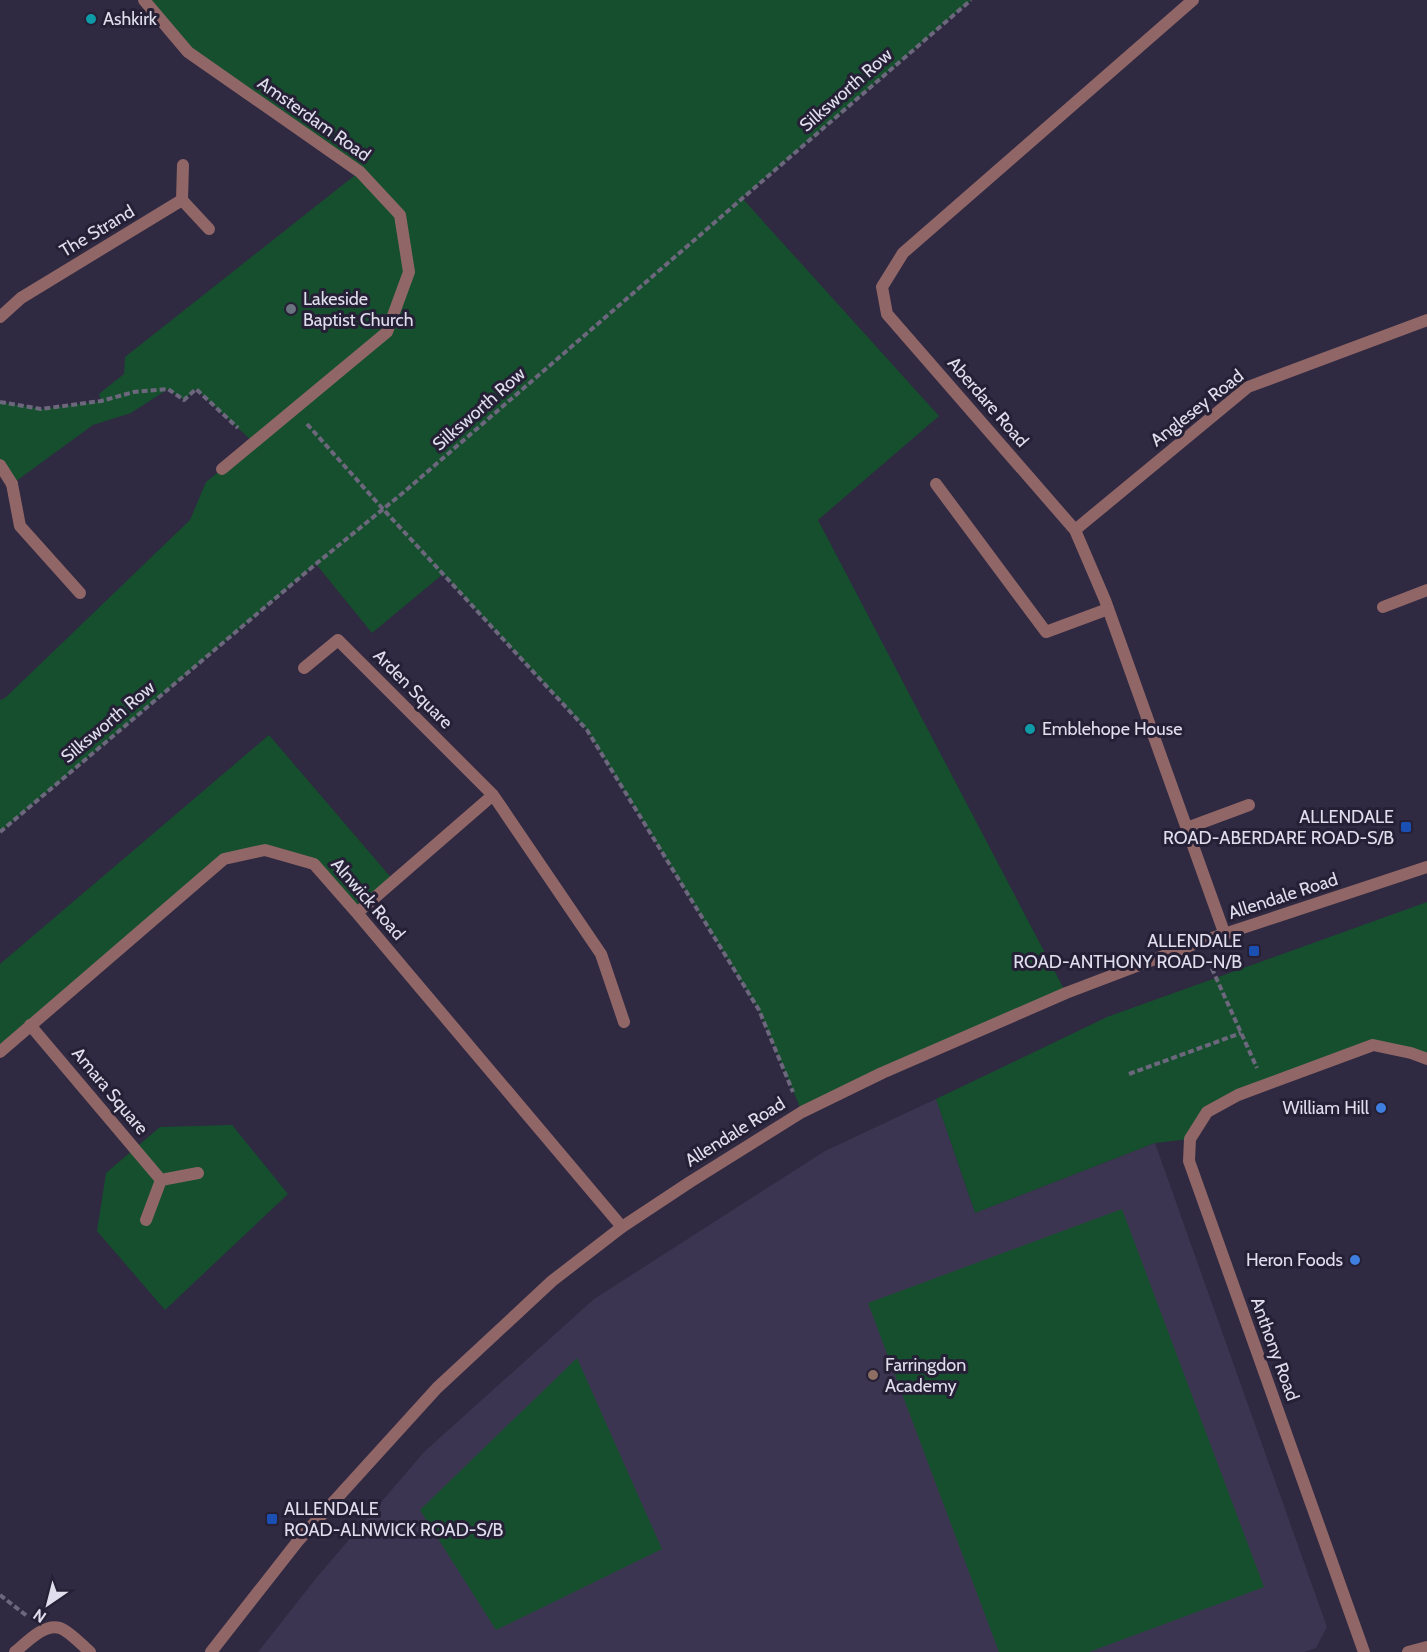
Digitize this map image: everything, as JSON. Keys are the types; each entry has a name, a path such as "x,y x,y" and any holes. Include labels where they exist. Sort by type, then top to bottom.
{"street":[{"name":"Amsterdam Road","path":"144,0 188,52 360,172 400,215 409,272 387,332 222,469"},
{"name":"Aberdare Road","path":"1193,0 903,253 882,287 887,314 1075,530 1108,609 1225,935"},
{"path":"183,165 182,200 210,229"},
{"name":"The Strand","path":"0,317 21,298 182,200"},
{"name":"Anglesey Road","path":"1075,530 1248,387 1427,320"},
{"path":"0,465 12,484 20,526 80,593"},
{"path":"936,483 1046,632 1108,609"},
{"path":"1383,607 1427,590"},
{"name":"Arden Square","path":"304,668 338,640 494,795 601,954 624,1022"},
{"path":"357,913 494,795"},
{"path":"1187,828 1249,805"},
{"name":"Alnwick Road","path":"0,1052 224,859 265,850 314,864 622,1227"},
{"name":"Allendale Road","path":"211,1652 298,1541 437,1388 552,1281 622,1227 690,1182 802,1112 882,1073 1066,993 1200,942 1427,867"},
{"name":"Amara Square","path":"30,1026 161,1180"},
{"name":"Anthony Road","path":"1364,1652 1189,1161 1190,1139 1207,1112 1238,1095 1372,1045 1412,1053 1427,1059"},
{"path":"146,1220 161,1180 198,1173"},
{"path":"15,1652 43,1630 53,1627 62,1628 90,1652"},
{"path":"1408,1652 1427,1647"}],"path":[{"name":"Silksworth Row","path":"0,832 383,509 971,0"},
{"path":"0,402 42,409 101,401 134,392 168,389 184,400 196,389 254,443"},
{"path":"294,410 587,730 759,1010 802,1112"},
{"path":"1200,942 1265,1085"},
{"path":"1129,1074 1241,1033"},
{"path":"0,1595 43,1630"}],"shaded area":[{"name":"Farringdon Academy","path":"936,1099 975,1213 1155,1143 1327,1627 1316,1648 1304,1652 258,1652 317,1577 424,1452 594,1299 825,1151"}],"green space":[{"path":"144,0 971,0 742,198 939,416 818,520 1066,993 802,1112 759,1010 587,730 443,574 372,633 316,564 0,832 0,700 5,698 190,520 206,482 254,443 196,389 184,400 168,389 131,413 93,425 12,484 0,465 0,402 42,409 101,401 99,394 124,374 125,357 359,172 188,52"},
{"path":"269,735 394,881 357,913 314,864 265,850 224,859 0,1052 0,964"},
{"path":"1427,902 1427,1062 1372,1045 1207,1112 1190,1139 1155,1143 975,1213 936,1099 1107,1017"},
{"path":"232,1125 288,1194 165,1310 97,1231 106,1173 160,1127"},
{"path":"1122,1209 1264,1587 1089,1652 999,1652 868,1303"},
{"path":"577,1358 662,1549 496,1630 420,1510"}],"place":[{"name":"Ashkirk","path":"91,19"},
{"name":"Lakeside Baptist Church","path":"291,309"},
{"name":"Emblehope House","path":"1030,729"},
{"name":"ALLENDALE ROAD-ABERDARE ROAD-S/B","path":"1406,827"},
{"name":"ALLENDALE ROAD-ANTHONY ROAD-N/B","path":"1254,951"},
{"name":"William Hill","path":"1381,1108"},
{"name":"Heron Foods","path":"1355,1260"},
{"name":"Farringdon Academy","path":"873,1375"},
{"name":"ALLENDALE ROAD-ALNWICK ROAD-S/B","path":"272,1519"}]}
